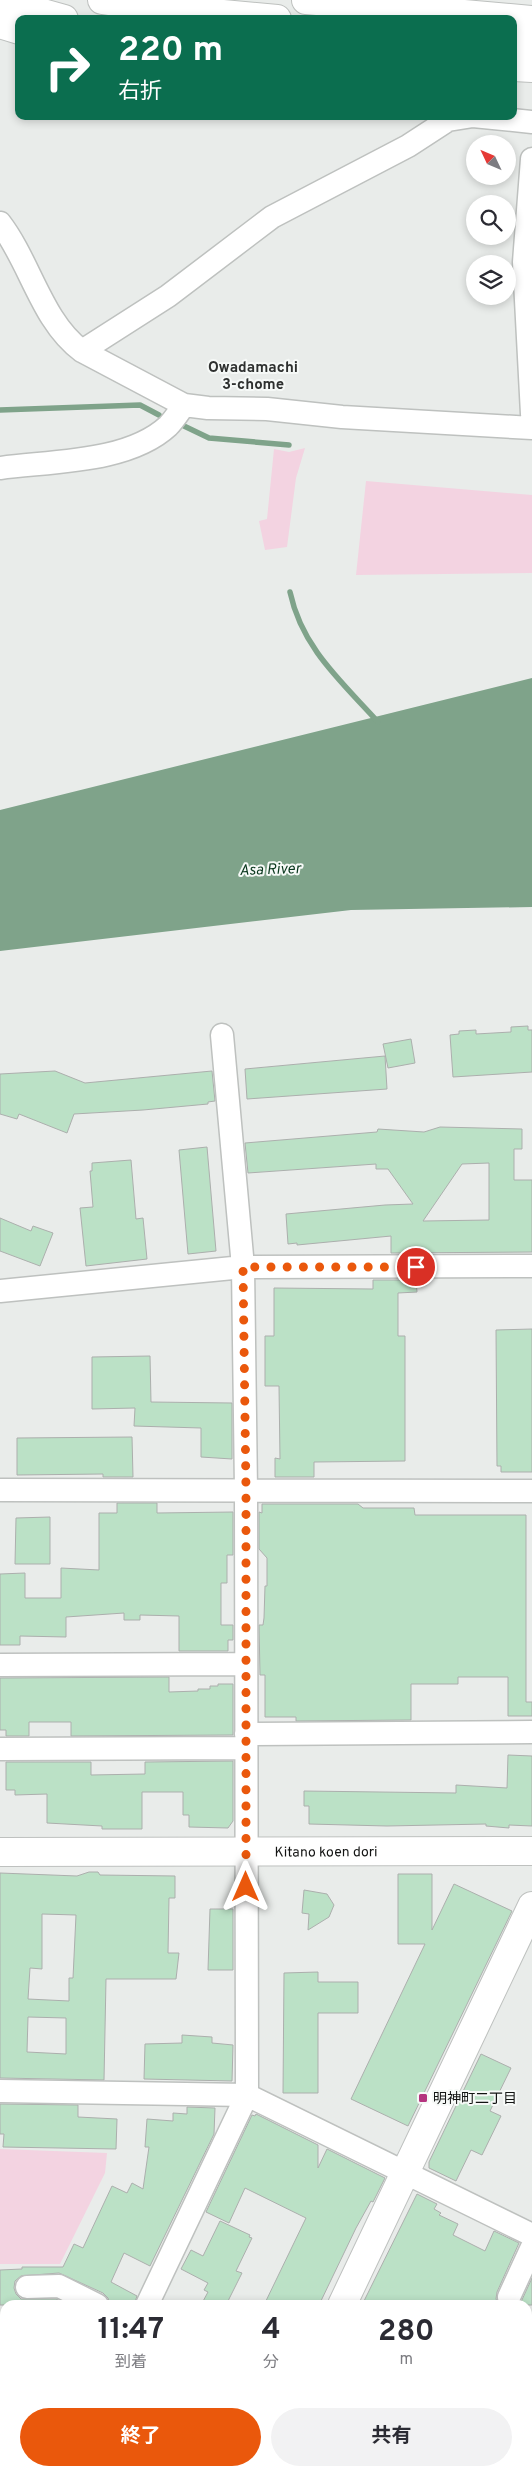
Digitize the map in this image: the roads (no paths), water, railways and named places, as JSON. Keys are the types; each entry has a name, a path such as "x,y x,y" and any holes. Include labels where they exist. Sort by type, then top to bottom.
{"main road":[{"path":"102,0 155,8 232,15"},
{"path":"306,0 476,15"},
{"path":"0,1 50,15"},
{"path":"517,19 532,20"},
{"path":"0,24 15,29"},
{"path":"517,40 532,42"},
{"path":"517,67 532,68"},
{"path":"517,82 532,84"},
{"name":"Kitano koen dori","path":"0,1852 532,1851"},
{"path":"344,2300 532,1906"}],"street":[{"path":"82,351 168,296 272,216 408,146 448,120"},
{"path":"512,120 532,122"},
{"path":"532,158 524,262 532,414"},
{"path":"0,223 14,241 57,328 69,342 82,351 184,405 208,408 267,409 342,417 532,428"},
{"path":"0,468 110,455 151,438 168,426 184,405"},
{"path":"150,2300 247,2096 246,1490 243,1267 222,1035"},
{"path":"0,1292 243,1267 532,1266"},
{"path":"0,1490 532,1491"},
{"path":"0,1665 246,1664"},
{"path":"0,1749 532,1732"},
{"path":"0,2091 247,2096 532,2234"},
{"path":"509,2297 532,2247"},
{"path":"28,2287 59,2286 87,2300"}],"water":[{"name":"Asa River","path":"532,678 532,907 351,910 0,951 0,810"}],"waterway":[{"path":"0,410 140,405 159,415"},
{"path":"184,426 209,438 289,445"},
{"path":"290,592 296,612 313,647 337,678 378,722"}],"place":[{"name":"明神町二丁目","path":"423,2098"}],"district":[{"name":"Owadamachi 3-chome","path":"253,376"}]}
